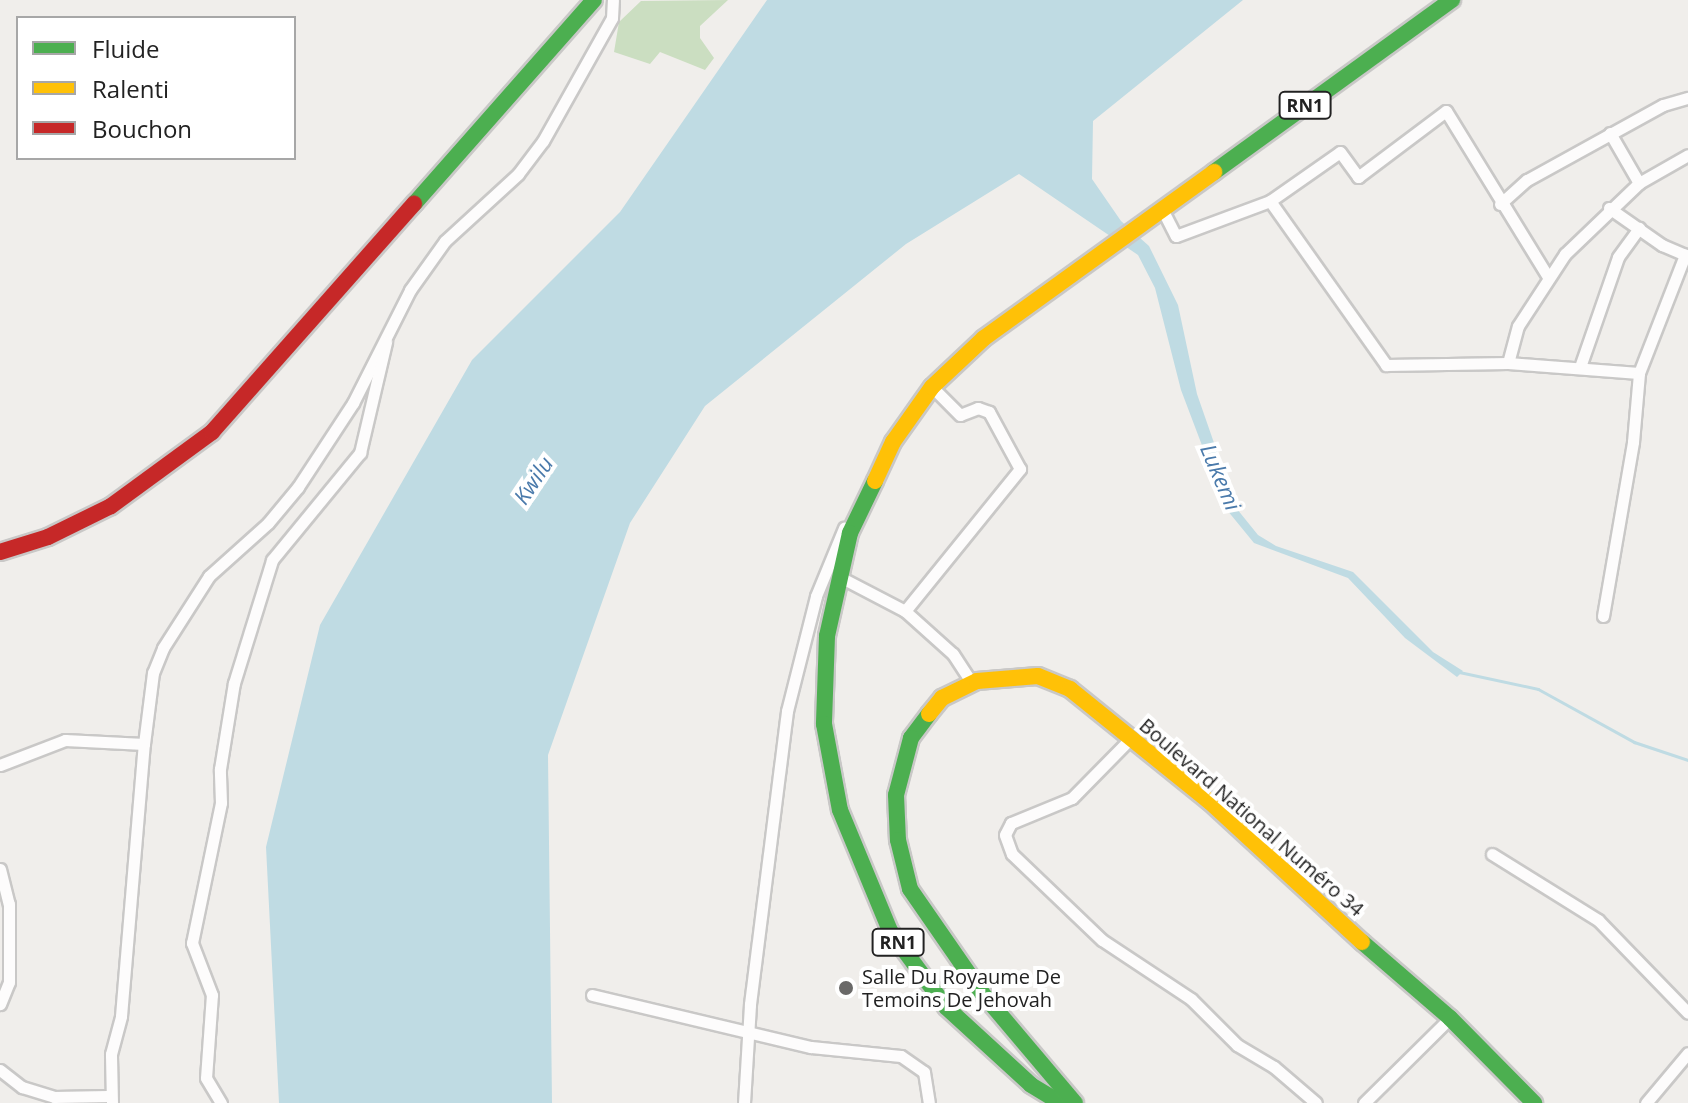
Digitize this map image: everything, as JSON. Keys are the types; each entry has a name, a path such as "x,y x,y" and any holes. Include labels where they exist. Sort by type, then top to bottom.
{"main road":[{"path":"0,552 48,537 111,506 212,432 594,0"},
{"name":"RN1","path":"1061,1103 1031,1085 946,1007 890,931 866,883 840,810 824,724 827,636 838,576 876,471 932,387 984,338 1067,275 1452,0"},
{"name":"Boulevard National Numéro 34","path":"1075,1103 982,993 910,889 898,840 896,795 911,738 942,698 972,683 1007,675 1038,676 1070,689 1131,738 1450,1018 1534,1103"}],"street":[{"path":"0,1070 22,1087 54,1097 110,1099 111,1054 121,1016 144,744 153,673 163,648 209,576 268,523 298,487 353,403 386,337 445,241 518,174 543,141 612,18 613,0"},
{"path":"1500,204 1527,180 1610,133 1688,98"},
{"path":"1160,210 1176,236 1270,201 1340,152 1358,177 1446,111 1500,204 1548,277"},
{"path":"1610,133 1639,183"},
{"path":"1508,363 1518,326 1548,277 1609,208 1639,183 1688,155"},
{"path":"1270,201 1386,365 1508,363 1639,373"},
{"path":"1603,616 1633,442 1639,373 1687,255 1609,208"},
{"path":"1580,367 1618,257 1639,228"},
{"path":"221,1103 206,1078 212,995 192,943 221,803 220,769 234,683 272,560 360,453 386,337"},
{"path":"905,611 1020,469 989,412 978,408 960,415 932,387"},
{"path":"744,1103 752,1034 750,1004 774,805 797,659 832,553 876,471"},
{"path":"838,576 905,611 953,654 972,683"},
{"path":"1131,738 1072,798 1011,823 1005,835 1012,854 1102,940 1191,999 1237,1045 1274,1067 1316,1103"},
{"path":"0,765 65,740 144,744"},
{"path":"1492,854 1598,920 1688,1013"},
{"path":"0,869 9,904 9,982 0,1004"},
{"path":"592,995 811,1047 901,1056 924,1072 929,1103"},
{"path":"1364,1103 1450,1018"},
{"path":"1646,1103 1688,1053"}],"green space":[{"path":"728,0 700,26 700,38 714,58 705,70 660,52 650,64 614,52 619,22 641,1"}],"water":[{"name":"Kwilu","path":"767,0 1243,0 1093,121 1092,179 1121,221 1149,246 1178,305 1197,394 1237,509 1258,535 1276,546 1353,572 1433,652 1463,671 1457,677 1405,638 1348,578 1254,543 1227,510 1181,390 1155,288 1138,255 1019,174 906,244 705,406 630,523 548,755 552,1103 279,1103 266,847 320,625 472,360 620,212"}],"waterway":[{"name":"Lukemi","path":"1459,672 1538,689 1634,742 1688,760"}],"traffic: fast":[{"path":"414,204 594,0"},
{"path":"1214,172 1452,0"},
{"path":"875,481 850,533 827,636 824,724 840,810 890,931 946,1007 1031,1085 1061,1103"},
{"path":"929,714 911,738 896,795 898,840 910,889 982,993 1075,1103"},
{"path":"1362,942 1450,1018 1534,1103"}],"traffic: slow":[{"path":"875,481 893,442 932,387 984,338 1214,172"},
{"path":"929,714 942,698 977,681 1038,676 1070,689 1209,801 1362,942"}],"traffic: jam":[{"path":"0,552 48,537 111,506 212,432 414,204"}],"place":[{"name":"Salle Du Royaume De Temoins De Jehovah","path":"846,988"}]}
